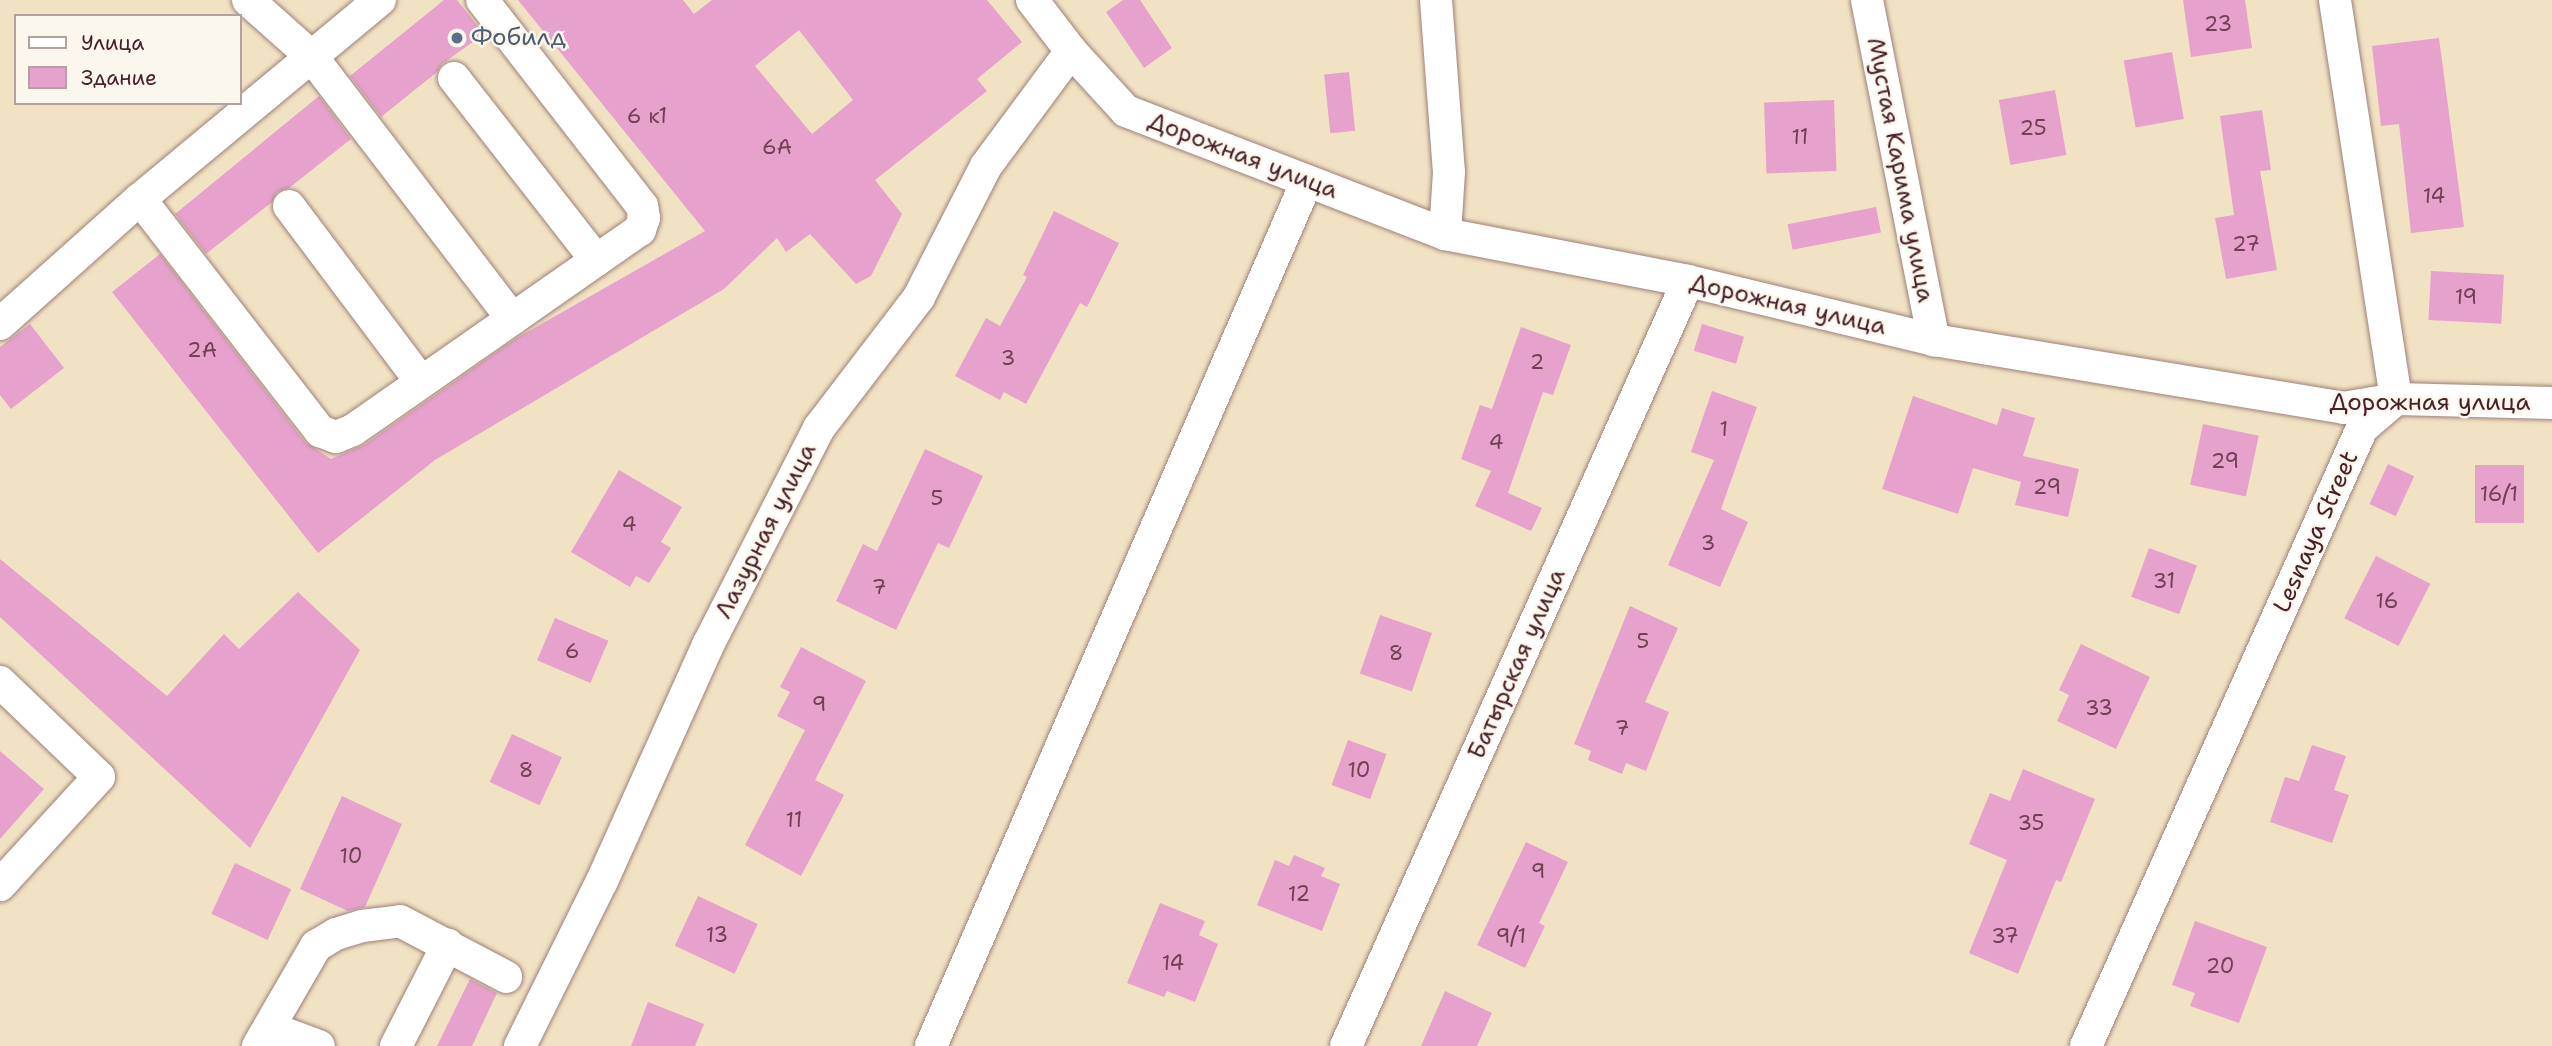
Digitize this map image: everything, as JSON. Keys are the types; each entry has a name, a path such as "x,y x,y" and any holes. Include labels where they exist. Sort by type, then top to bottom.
{"street":[{"path":"248,0 312,57 512,319"},
{"path":"0,324 140,199 380,0"},
{"path":"140,199 320,431 336,437 353,430 639,230 644,218 642,206 482,0"},
{"name":"Дорожная улица","path":"1032,0 1071,51 1126,111 1445,234 1688,281 1934,340 2343,408 2396,399 2552,403"},
{"path":"1436,0 1449,172 1445,234"},
{"name":"Мустая Карима улица","path":"1867,0 1934,340"},
{"path":"2335,0 2396,399"},
{"name":"Лазурная улица","path":"520,1046 602,881 708,645 819,428 919,297 986,166 1071,51"},
{"path":"454,78 596,260"},
{"path":"931,1046 1307,181"},
{"path":"289,205 421,382"},
{"name":"Батырская улица","path":"1346,1046 1688,281"},
{"name":"Lesnaya Street","path":"2086,1046 2362,428 2396,399"},
{"path":"0,682 99,777 0,886"},
{"path":"319,1046 264,1037 316,946 336,934 362,926 400,921 506,977"},
{"path":"396,1046 448,944"}],"building":[{"path":"444,0 457,0 484,34 442,64 437,72 381,117 350,76"},
{"path":"518,0 683,0 694,14 712,0 987,0 1022,42 977,79 987,91 875,180 902,214 871,276 856,284 810,234 786,252 777,238 724,289 435,460 318,553 112,292 160,254 305,442 331,459 364,445 515,339 705,231","holes":["799,30 853,100 812,134 755,66"]},
{"path":"1123,0 1140,0 1172,48 1144,68 1106,12"},
{"path":"2183,0 2245,0 2252,48 2191,57"},
{"path":"2439,38 2464,227 2411,233 2399,124 2381,126 2372,46"},
{"path":"2172,52 2184,119 2136,127 2124,61"},
{"path":"1349,72 1355,131 1330,133 1324,75"},
{"path":"2055,90 2066,155 2010,165 1999,100"},
{"path":"319,96 351,139 289,188 277,192 272,202 206,254 175,214"},
{"path":"1834,100 1836,171 1767,173 1764,102"},
{"path":"2262,110 2271,170 2260,171 2277,270 2226,279 2215,218 2234,215 2220,116"},
{"path":"1876,207 1881,233 1793,250 1788,224"},
{"path":"1054,211 1119,243 1087,307 1080,303 1026,404 1004,392 1000,400 955,376 986,318 1000,326 1027,277 1023,275"},
{"path":"2431,271 2504,275 2501,324 2428,320"},
{"path":"30,324 64,368 11,409 0,395 0,347"},
{"path":"1702,324 1744,337 1736,364 1694,351"},
{"path":"1521,327 1571,345 1553,395 1543,392 1508,493 1542,508 1531,531 1475,506 1491,471 1461,459 1480,405 1492,409"},
{"path":"1712,391 1757,407 1721,509 1748,522 1720,587 1668,565 1714,460 1691,452"},
{"path":"1913,396 1997,425 2002,408 2035,418 2023,456 2079,469 2068,517 2015,505 2021,482 1973,468 1958,514 1882,489"},
{"path":"2203,424 2259,436 2246,496 2190,485"},
{"path":"925,449 983,476 949,548 938,543 896,630 836,601 863,544 877,551"},
{"path":"2388,464 2414,476 2396,516 2369,504"},
{"path":"2475,465 2524,465 2524,523 2475,523"},
{"path":"619,470 682,507 661,542 671,548 649,583 636,576 630,587 571,552"},
{"path":"2149,548 2197,565 2179,614 2131,597"},
{"path":"2376,556 2430,584 2399,646 2344,618"},
{"path":"0,559 167,696 224,634 239,649 298,592 360,650 250,848 0,617"},
{"path":"1630,606 1678,628 1645,702 1669,712 1646,771 1626,763 1622,774 1588,760 1591,751 1574,744"},
{"path":"1380,615 1432,633 1412,692 1360,674"},
{"path":"555,618 608,641 590,683 537,660"},
{"path":"2081,644 2150,677 2116,749 2057,721 2069,695 2059,690"},
{"path":"801,647 866,681 815,780 844,795 801,876 745,845 805,730 777,716 790,692 780,687"},
{"path":"512,734 562,757 539,805 490,782"},
{"path":"1348,740 1387,754 1370,799 1332,785"},
{"path":"2312,745 2346,756 2334,790 2349,795 2332,843 2270,822 2285,777 2299,781"},
{"path":"0,751 44,789 0,839"},
{"path":"2023,769 2095,799 2061,882 2056,880 2018,974 1969,953 2007,860 1969,844 1990,793 2010,801"},
{"path":"342,796 402,824 365,907 348,911 300,889"},
{"path":"1526,842 1568,862 1539,923 1545,926 1525,968 1477,945"},
{"path":"1294,855 1325,868 1321,876 1340,884 1322,931 1257,905 1275,860 1289,866"},
{"path":"235,863 291,889 268,940 211,914"},
{"path":"698,896 758,924 735,974 675,946"},
{"path":"1160,903 1205,921 1199,935 1218,944 1195,1002 1167,991 1164,997 1127,983"},
{"path":"2195,921 2267,947 2239,1023 2190,1006 2195,993 2172,985"},
{"path":"470,979 497,993 472,1046 437,1046"},
{"path":"1445,991 1492,1013 1477,1046 1421,1046"},
{"path":"648,1002 704,1024 695,1046 631,1046"}],"place":[{"name":"Фобилд","path":"457,38"}]}
